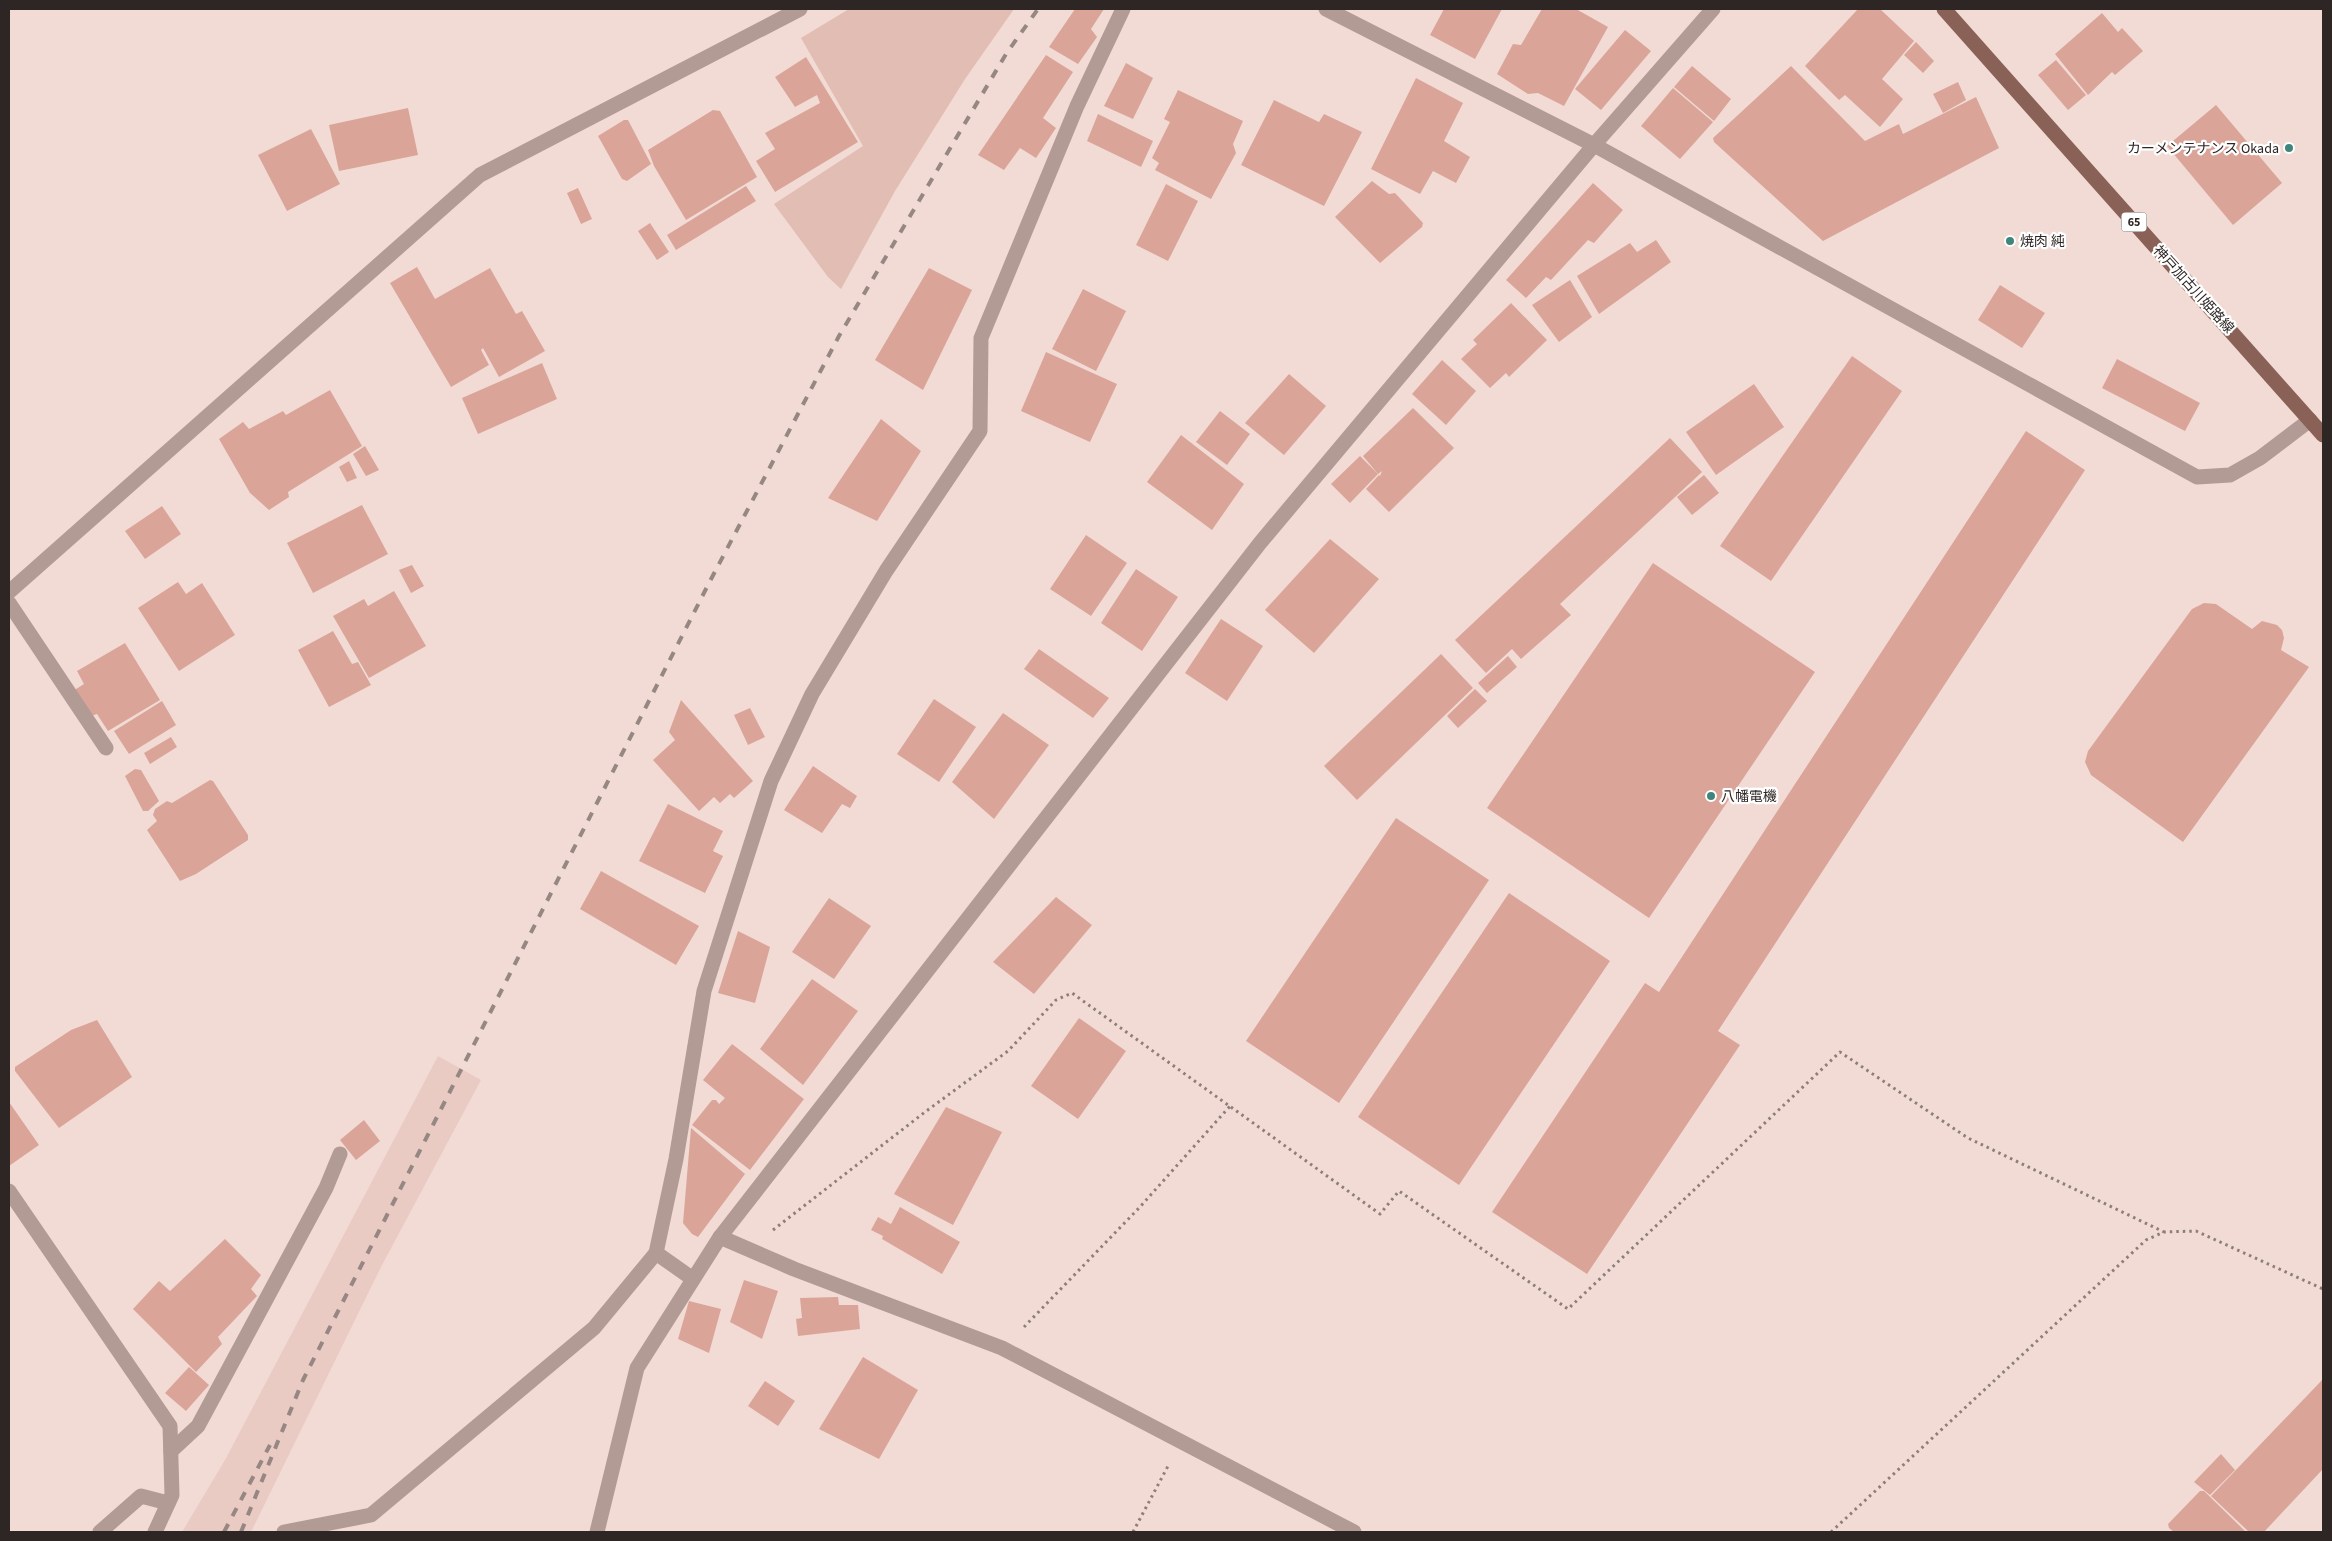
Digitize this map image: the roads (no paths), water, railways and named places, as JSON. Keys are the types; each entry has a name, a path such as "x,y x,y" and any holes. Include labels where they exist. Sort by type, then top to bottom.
{"main road":[{"name":"神戸加古川姫路線","path":"1944,9 2323,435"}],"street":[{"path":"9,592 480,175 800,9"},
{"path":"284,1532 371,1515 594,1328 656,1254 676,1159 704,991 772,782 817,686 886,571 980,431 981,338 1077,106 1123,9"},
{"path":"1326,9 1594,145 2197,477 2230,475 2260,458 2310,420"},
{"path":"597,1532 637,1368 720,1237 1260,543 1594,145 1713,9"},
{"path":"9,603 106,748"},
{"path":"171,1451 198,1426 326,1188 340,1154"},
{"path":"9,1191 170,1426 172,1495 155,1532"},
{"path":"720,1237 747,1250 1002,1348 1354,1532"},
{"path":"656,1254 693,1279"},
{"path":"100,1532 141,1496 168,1503"}],"railway":[{"path":"241,1532 303,1380 709,583 839,336 1006,54 1038,9"},
{"path":"224,1532 270,1445"}],"place":[{"name":"カーメンテナンス Okada","path":"2289,148"},
{"name":"焼肉 純","path":"2010,241"},
{"name":"八幡電機","path":"1711,796"}]}
